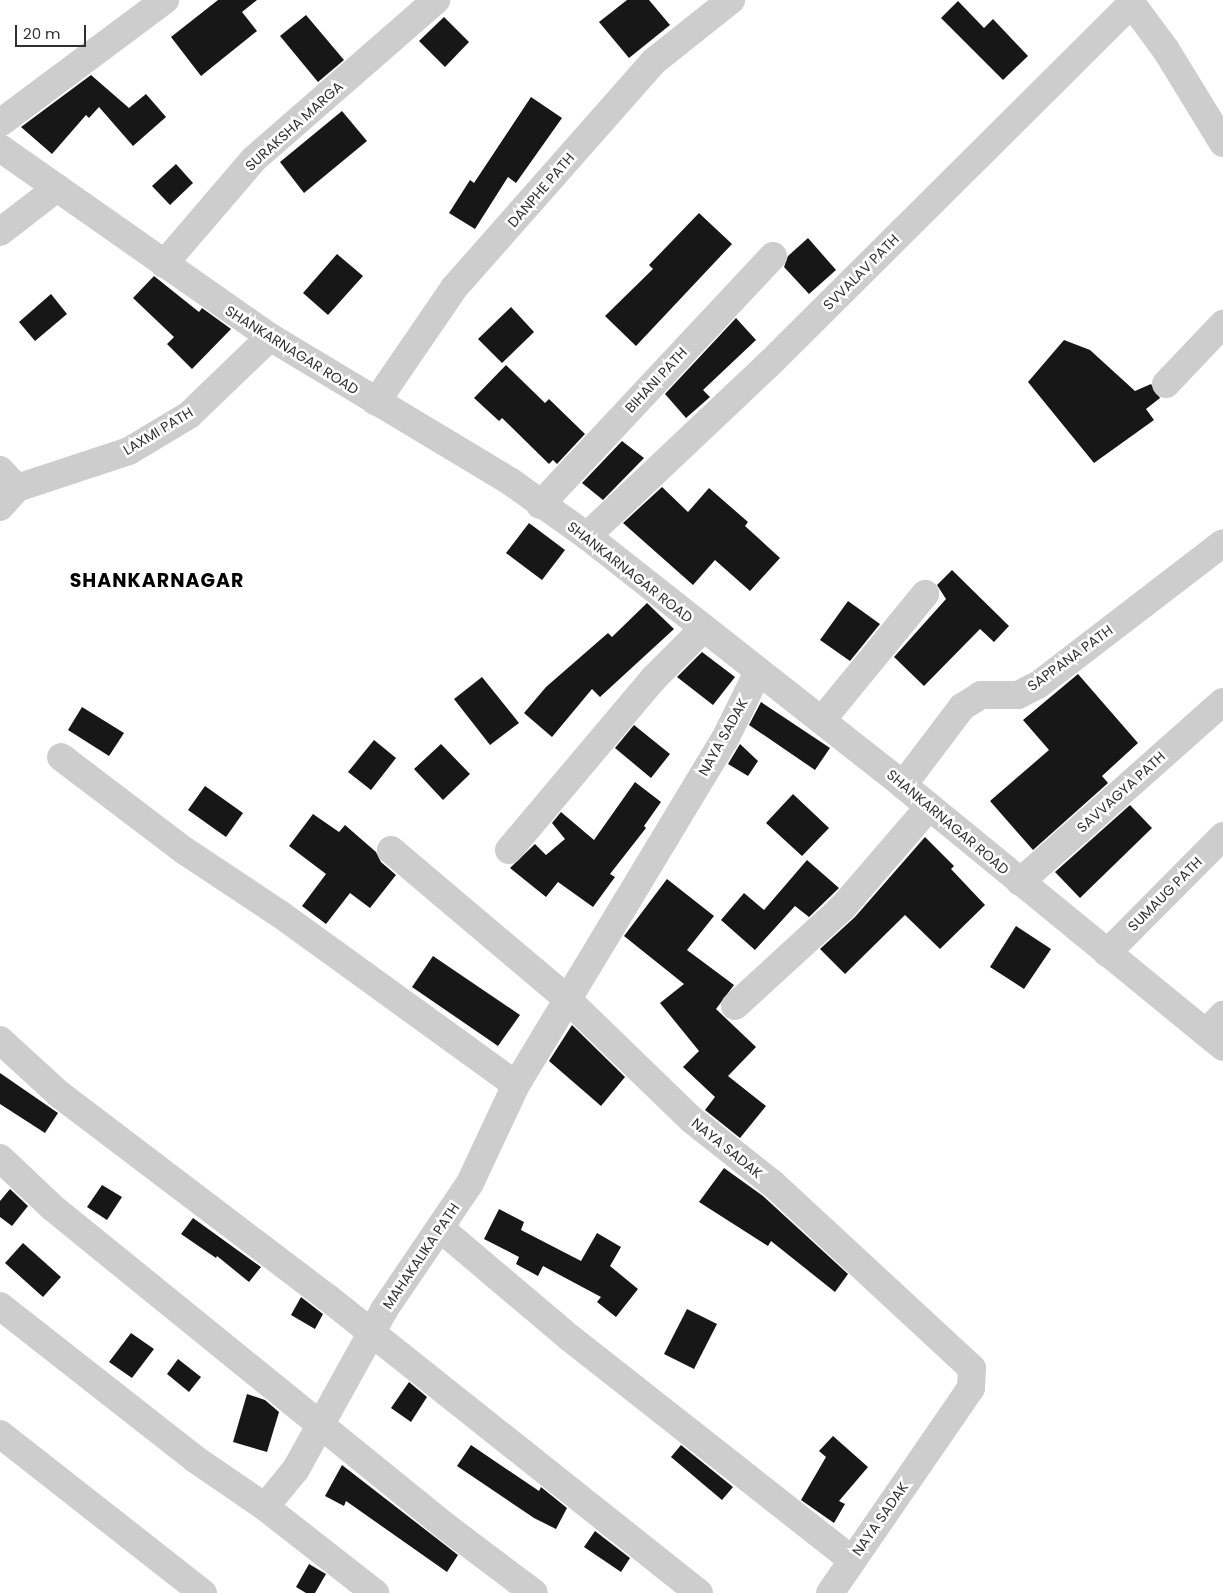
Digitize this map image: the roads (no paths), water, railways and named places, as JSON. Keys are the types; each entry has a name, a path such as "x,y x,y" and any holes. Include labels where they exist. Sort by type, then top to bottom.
{"street":[{"path":"0,123 166,0"},
{"name":"SURAKSHA MARGA","path":"164,264 254,159 436,0"},
{"name":"DANPHE PATH","path":"376,402 454,288 653,62 731,0"},
{"path":"1130,2 1166,50 1223,143"},
{"name":"SVVALAV PATH","path":"587,536 767,366 1130,2"},
{"name":"SHANKARNAGAR ROAD","path":"0,148 270,337 511,482 540,505 587,536 702,630 744,657 758,672 903,785 1107,953 1217,1032"},
{"path":"0,232 57,188"},
{"name":"BIHANI PATH","path":"540,505 773,256"},
{"path":"1166,384 1223,324"},
{"name":"LAXMI PATH","path":"6,488 129,451 182,420 270,337"},
{"name":"SAPPANA PATH","path":"903,785 962,707 981,695 1018,695 1038,685 1223,543"},
{"path":"822,720 925,594"},
{"path":"509,850 653,679 702,630"},
{"name":"NAYA SADAK","path":"758,672 724,739 566,998 692,1120 773,1184 972,1368 971,1388 830,1593"},
{"name":"SAVVAGYA PATH","path":"1020,882 1223,702"},
{"path":"61,757 185,851 280,914 516,1085"},
{"path":"735,1006 843,907 929,807"},
{"name":"SUMAUG PATH","path":"1107,953 1223,836"},
{"path":"391,850 566,998"},
{"name":"MAHAKALIKA PATH","path":"265,1507 296,1469 373,1333 384,1310 470,1184 516,1085 566,998"},
{"path":"0,1040 59,1094 373,1333 699,1593"},
{"path":"0,1158 53,1208 446,1526 534,1593"},
{"path":"441,1229 570,1338 852,1560"},
{"path":"0,1306 195,1459 265,1507 375,1593"},
{"path":"0,1434 203,1593"}],"district":[{"name":"SHANKARNAGAR","path":"157,581"}]}
